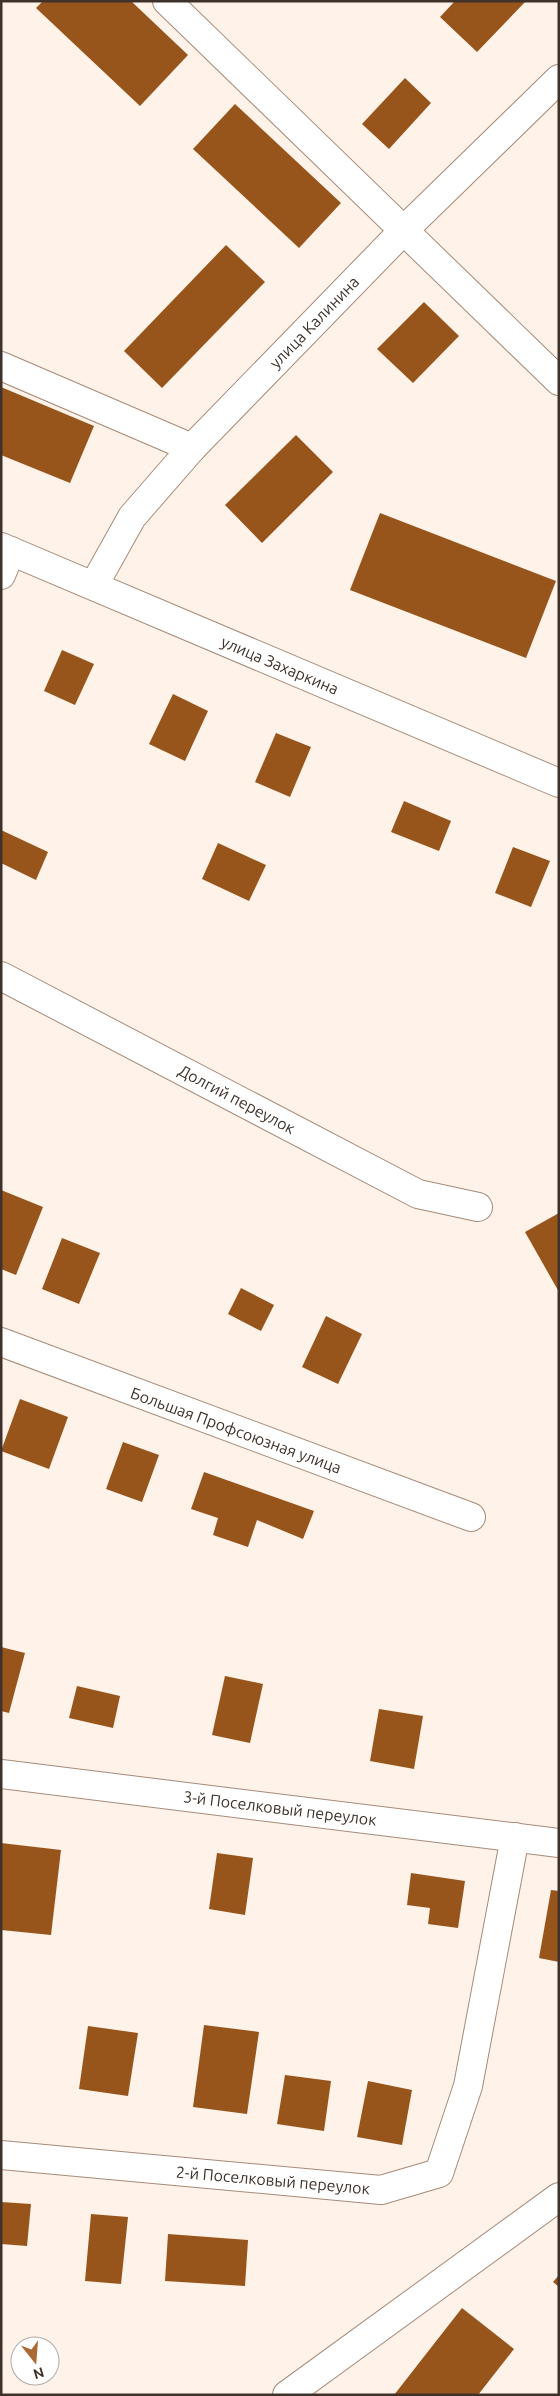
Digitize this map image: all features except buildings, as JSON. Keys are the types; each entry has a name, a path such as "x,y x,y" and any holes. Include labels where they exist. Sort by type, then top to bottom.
{"street":[{"path":"167,1 559,381"},
{"name":"улица Калинина","path":"94,585 132,517 192,448 404,230 559,79"},
{"path":"1,366 192,448"},
{"name":"улица Захаркина","path":"5,558 94,585 559,783"},
{"name":"Долгий переулок","path":"1,976 418,1194 478,1207"},
{"name":"Большая Профсоюзная улица","path":"1,1342 471,1518"},
{"name":"3-й Поселковый переулок","path":"1,1774 559,1843"},
{"name":"2-й Поселковый переулок","path":"1,2155 381,2190 439,2173 468,2086 515,1838"},
{"path":"287,2395 559,2198"}]}
